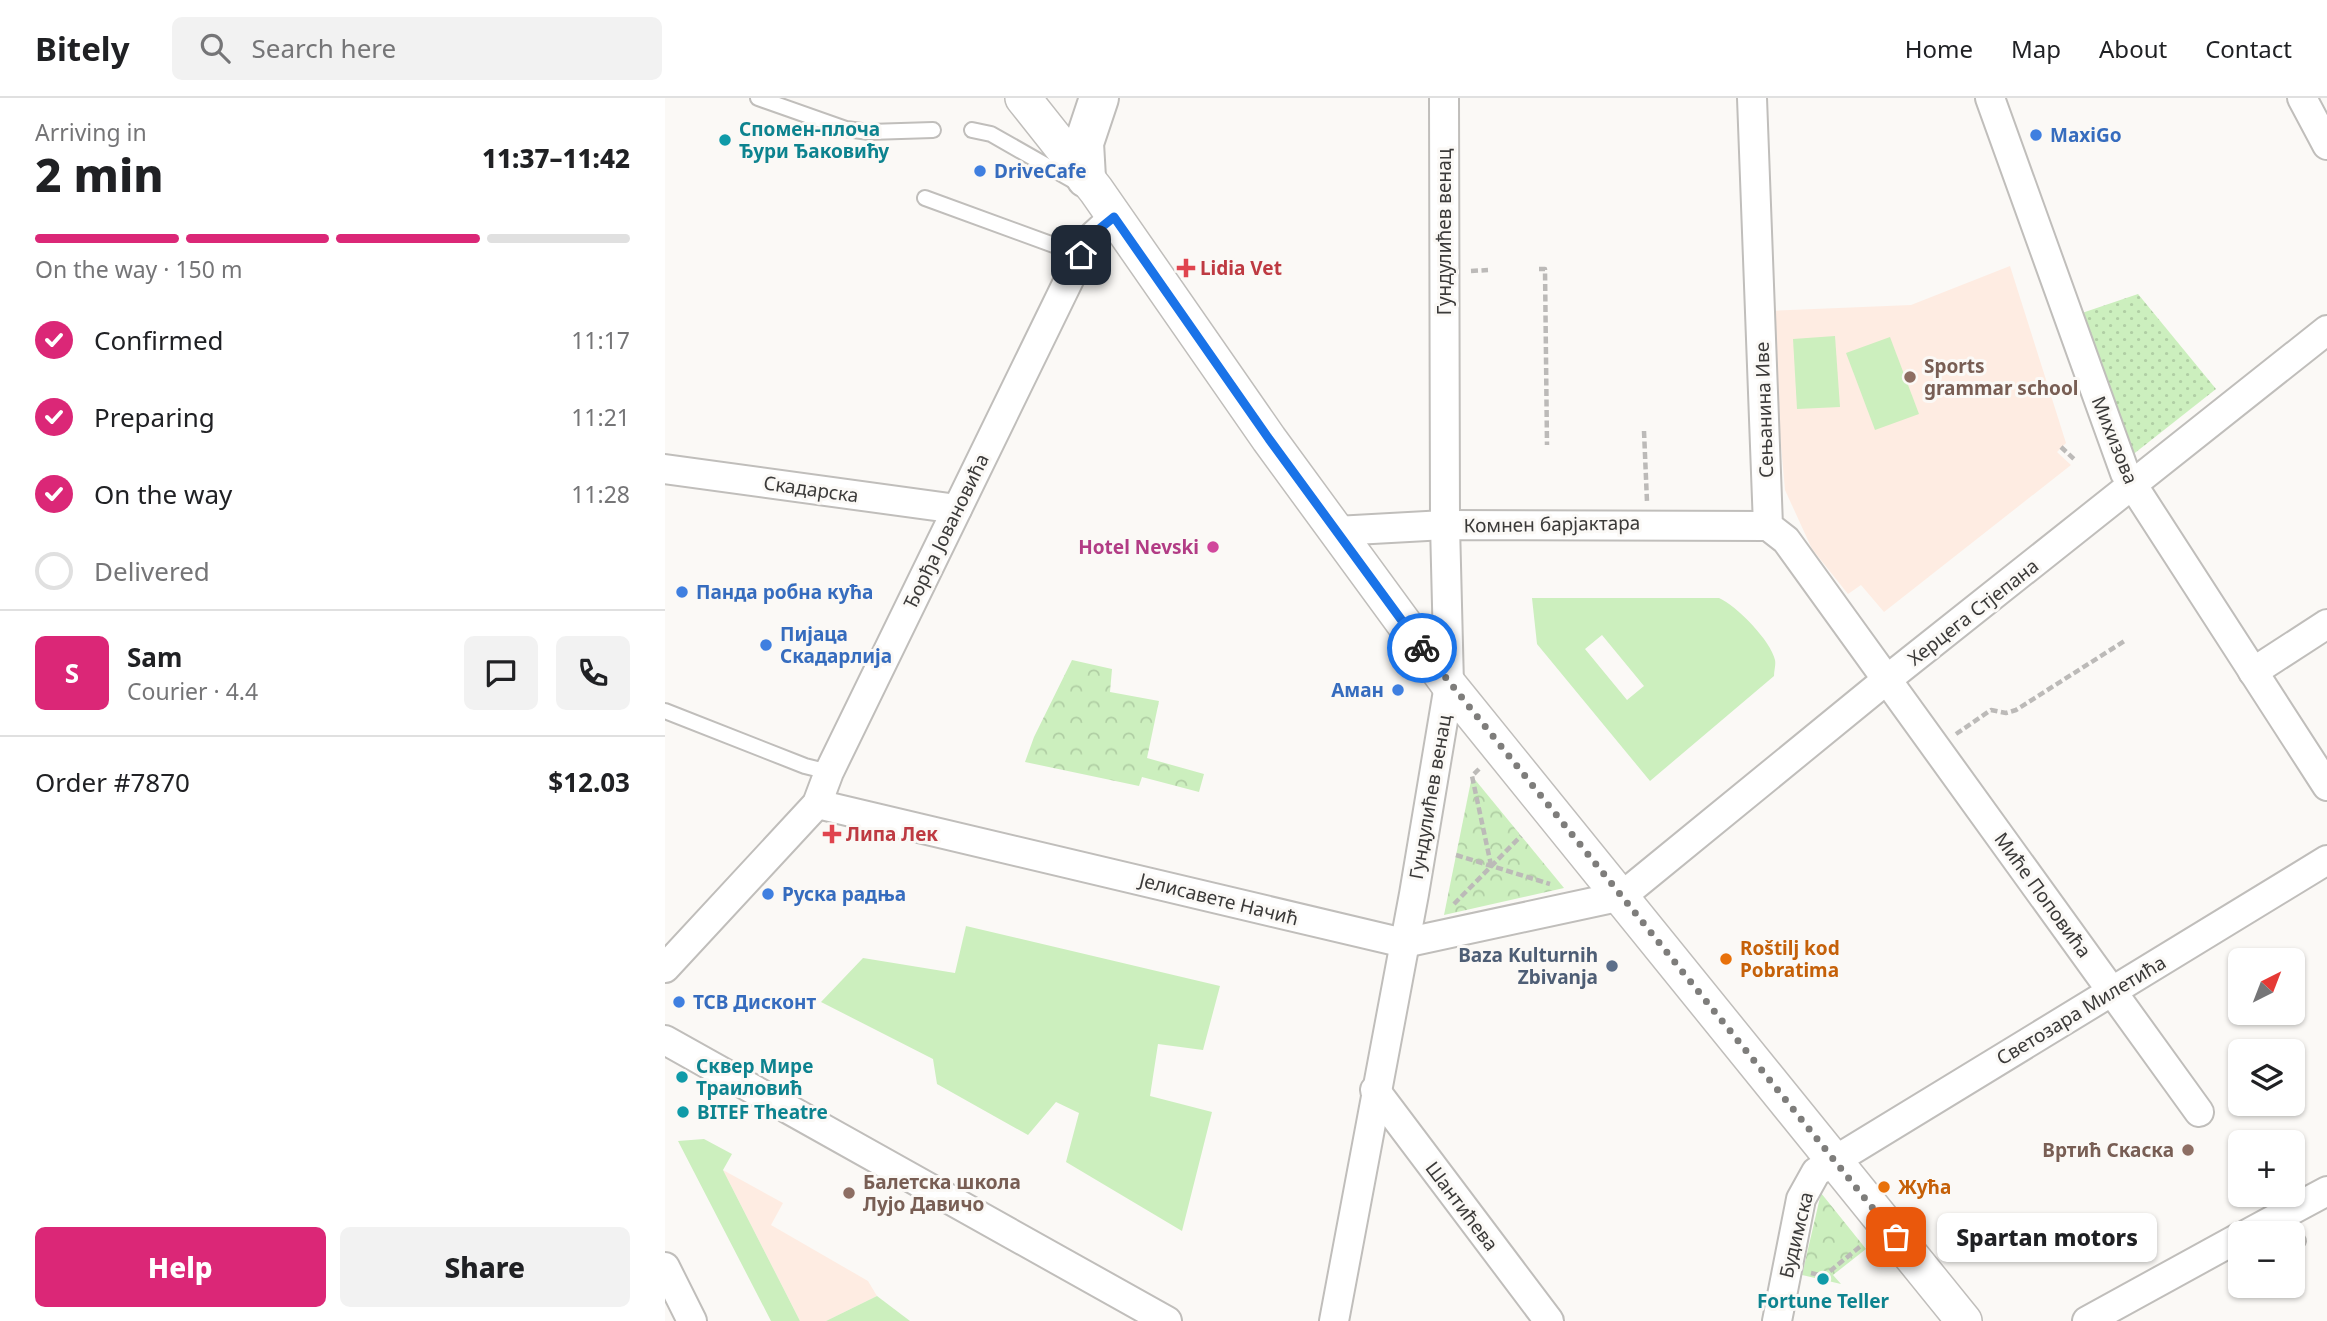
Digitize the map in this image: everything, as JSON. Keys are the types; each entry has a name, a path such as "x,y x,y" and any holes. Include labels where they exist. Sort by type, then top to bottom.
{"main road":[{"path":"1099,98 1084,143 1099,195"}],"street":[{"path":"1023,98 1099,195 1269,439 1449,685 1964,1321"},
{"name":"Гундулићев венац","path":"1334,1321 1449,685 1445,525 1444,98"},
{"name":"Сењанина Иве","path":"1752,98 1768,526"},
{"name":"Михизова","path":"1990,98 2133,487 2327,786"},
{"path":"2302,98 2327,145"},
{"name":"Ђорђа Јовановића","path":"665,968 817,804 829,772 1081,255 1098,230 1099,195"},
{"name":"Херцега Стјепана","path":"1622,896 1885,681 2133,487 2327,330"},
{"name":"Скадарска","path":"665,469 957,509"},
{"name":"Комнен барјактара","path":"1336,531 1445,525 1648,523 1768,526"},
{"path":"1768,526 1786,540 1885,681"},
{"path":"2253,672 2327,624"},
{"name":"Миће Поповића","path":"1885,681 2199,1112"},
{"name":"Јелисавете Начић","path":"817,804 1404,943 1622,896"},
{"name":"Светозара Милетића","path":"1835,1161 2327,860"},
{"path":"665,1040 1167,1321"},
{"name":"Шантићева","path":"1375,1090 1549,1321"},
{"name":"Будимска","path":"1777,1321 1801,1199 1810,1179 1835,1161"},
{"path":"2270,1221 2327,1191"},
{"path":"2087,1321 2228,1244"},
{"path":"665,1267 692,1321"}],"lane":[{"path":"758,98 846,129 869,132 933,130"},
{"path":"972,130 991,134 1099,195"},
{"path":"925,198 1081,255"},
{"path":"665,711 805,766 829,772"},
{"path":"2291,1209 2291,1221"}],"path":[{"path":"1539,269 1545,269 1547,446"},
{"path":"1644,431 1648,523"},
{"path":"2061,447 2075,460"},
{"path":"1936,748 1988,711 2016,710 2126,640"},
{"path":"1479,769 1472,776 1491,866"},
{"path":"1453,905 1521,836"},
{"path":"1456,855 1552,885"},
{"path":"1787,1268 1824,1276 1862,1245"}],"shaded area":[{"name":"Sports grammar school","path":"2010,266 2066,443 2057,452 2071,465 1884,612 1861,585 1848,594 1812,549 1785,490 1769,311 1911,305"},
{"path":"723,1170 783,1203 771,1225 868,1281 877,1296 826,1321 800,1321"}],"green space":[{"path":"2138,294 2216,389 2131,456 2082,313"},
{"path":"1835,336 1840,407 1797,409 1793,339"},
{"path":"1890,337 1919,414 1875,430 1846,353"},
{"path":"1532,598 1719,598 1743,616 1767,643 1775,660 1774,676 1650,781 1537,644","holes":["1602,635 1644,686 1627,700 1585,649"]},
{"path":"1072,660 1112,669 1110,692 1159,701 1147,758 1204,774 1199,792 1142,777 1139,786 1025,762 1034,737"},
{"path":"1472,776 1564,888 1444,915"},
{"path":"966,926 1220,986 1203,1050 1158,1044 1150,1096 1212,1112 1182,1231 1066,1162 1079,1113 1056,1102 1028,1135 937,1084 933,1059 821,1002 863,958 955,973"},
{"path":"704,1139 732,1154 723,1170 800,1321 771,1321 678,1141"},
{"path":"1821,1193 1866,1249 1833,1275 1841,1284 1802,1275"},
{"path":"877,1296 910,1321 826,1321"}],"way so far":[{"path":"1422,648 1449,685 1896,1237"}],"place":[{"name":"MaxiGo","path":"2036,135"},
{"name":"Спомен-плоча Ђури Ђаковићу","path":"725,140"},
{"name":"DriveCafe","path":"980,171"},
{"name":"Lidia Vet","path":"1186,268"},
{"name":"Sports grammar school","path":"1910,377"},
{"name":"Hotel Nevski","path":"1213,547"},
{"name":"Панда робна кућа","path":"682,592"},
{"name":"Пијаца Скадарлија","path":"766,645"},
{"name":"Аман","path":"1398,690"},
{"name":"Липа Лек","path":"832,834"},
{"name":"Руска радња","path":"768,894"},
{"name":"Roštilj kod Pobratima","path":"1726,959"},
{"name":"Baza Kulturnih Zbivanja","path":"1612,966"},
{"name":"ТСВ Дисконт","path":"679,1002"},
{"name":"Сквер Мире Траиловић","path":"682,1077"},
{"name":"BITEF Theatre","path":"683,1112"},
{"name":"Вртић Скаска","path":"2188,1150"},
{"name":"Жућа","path":"1884,1187"},
{"name":"Балетска школа Лујо Давичо","path":"849,1193"},
{"name":"Spartan motors","path":"1896,1237"},
{"name":"Fortune Teller","path":"1823,1279"}],"route":[{"path":"1081,255 1098,230 1114,217 1269,439 1422,648"}]}
